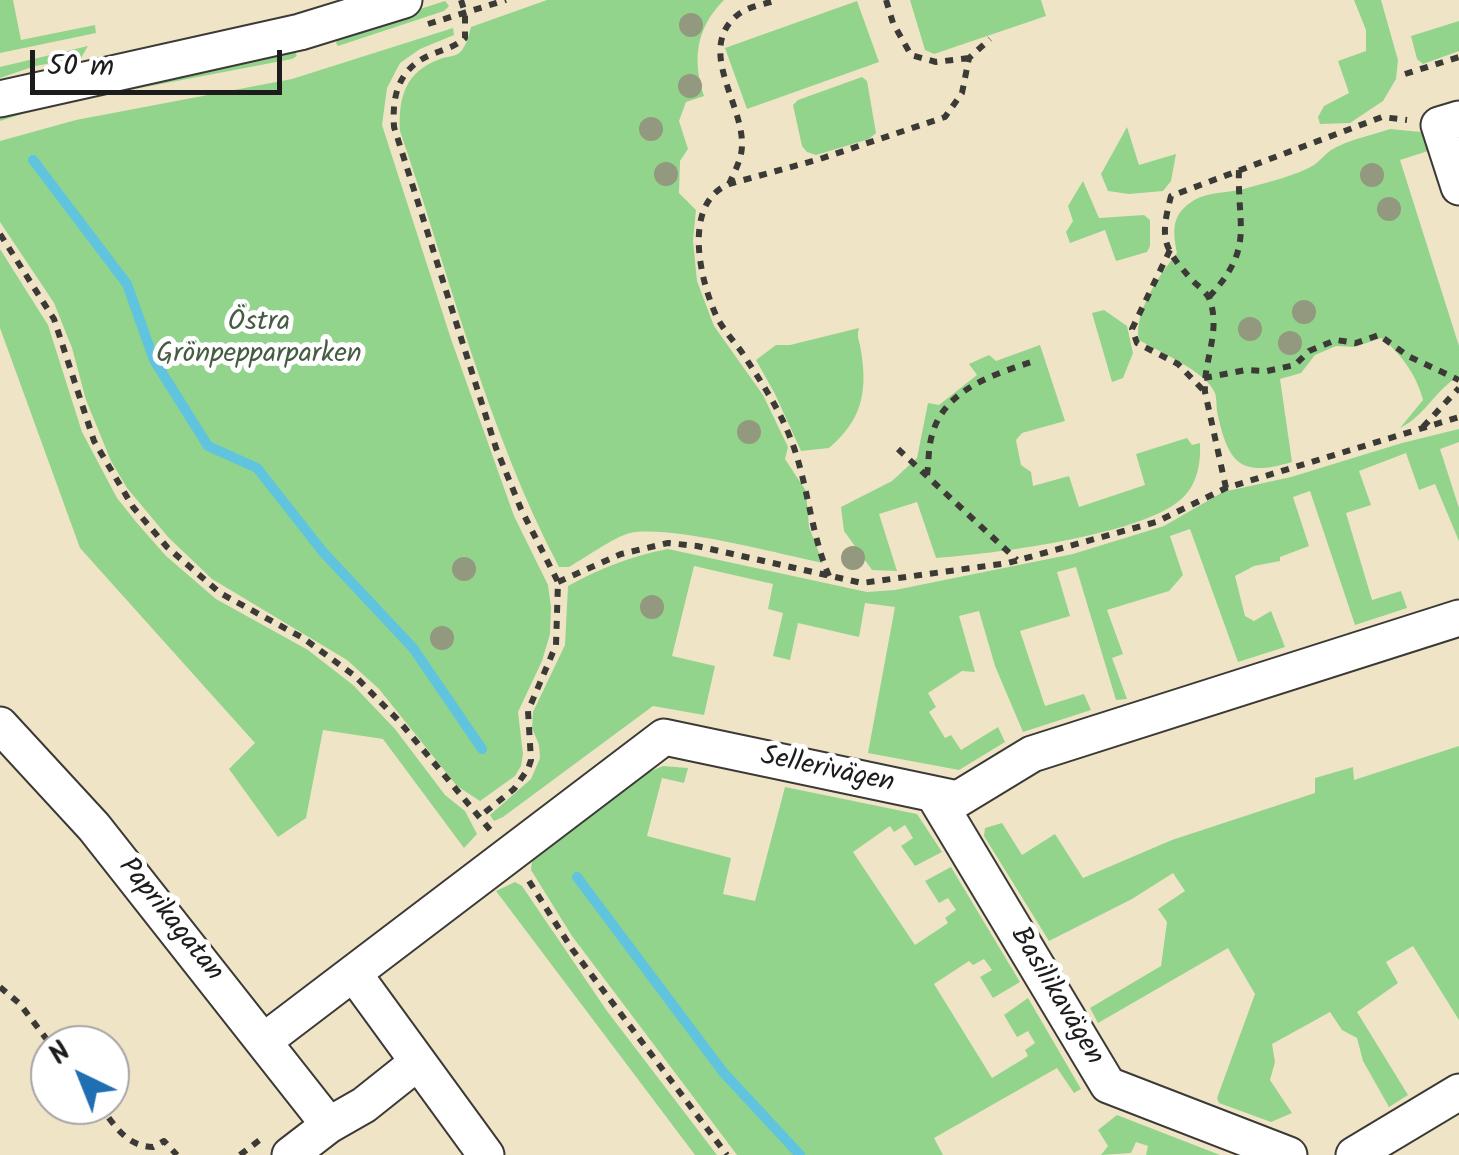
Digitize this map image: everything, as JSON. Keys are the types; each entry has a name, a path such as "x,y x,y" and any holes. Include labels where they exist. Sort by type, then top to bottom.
{"street":[{"path":"0,99 300,32 404,0"},
{"path":"1449,122 1459,187"},
{"name":"Sellerivägen","path":"264,1041 664,736 958,799 1032,754 1459,618"},
{"name":"Paprikagatan","path":"0,725 94,827 328,1124"},
{"name":"Basilikavägen","path":"934,795 1108,1085 1289,1155"},
{"path":"354,974 486,1155"},
{"path":"280,1142 364,1105 418,1062"},
{"path":"1354,1155 1459,1092"}],"path":[{"path":"461,0 466,13 465,38 418,60 401,78 392,101 394,127 496,448 520,509 558,582 556,645 528,711 528,770 514,789 479,817"},
{"path":"729,184 742,154 741,127 720,62 723,39 732,19 752,6 777,0"},
{"path":"886,0 910,55 936,62 970,58"},
{"path":"829,576 817,548 803,472 787,430 767,389 716,315 703,274 698,234 706,202 716,189 729,184 820,159 945,117 962,93 970,58 990,39"},
{"path":"1406,74 1459,58"},
{"path":"1226,488 1204,378 1215,334 1208,297 1174,260 1162,232 1171,196 1382,117 1449,122"},
{"path":"1208,297 1224,280 1240,246 1243,226 1239,169"},
{"path":"0,234 54,319 94,441 133,507 167,547 220,593 303,638 355,676 398,721 509,854 572,949 727,1155"},
{"path":"1170,250 1132,329 1136,343 1178,364 1205,392"},
{"path":"1204,378 1295,365 1309,351 1336,340 1356,343 1379,335 1459,384 1422,428"},
{"path":"927,475 932,436 943,409 984,377 1031,362"},
{"path":"558,582 621,554 668,543 862,584 1018,560 1156,522 1226,488 1459,417"},
{"path":"898,448 1018,560"},
{"path":"0,987 36,1025"},
{"path":"114,1125 134,1143 153,1147 164,1141 177,1155"},
{"path":"240,1155 280,1142"}],"green space":[{"path":"0,0 13,0 21,40 95,25 96,33 0,53"},
{"path":"547,0 724,0 707,22 699,45 698,69 704,96 686,102 679,121 688,149 680,161 679,193 696,210 693,241 697,281 714,326 763,395 788,447 785,459 806,491 809,527 823,563 698,537 649,532 623,535 569,567 559,567 490,407 400,131 403,96 419,71 460,52 471,27"},
{"path":"910,0 1041,0 1046,16 934,54 925,50"},
{"path":"1354,0 1381,0 1398,60 1396,79 1383,101 1350,123 1320,124 1318,117 1324,106 1349,93 1338,61 1366,51 1366,30"},
{"path":"445,1 449,6 444,11 338,46 336,43 339,35"},
{"path":"857,1 879,62 747,109 725,48"},
{"path":"1459,21 1459,51 1423,64 1417,59 1411,36"},
{"name":"Östra Grönpepparparken","path":"453,28 454,35 420,49 400,63 387,88 382,125 451,339 514,516 548,585 551,607 550,634 542,661 518,712 521,766 515,776 480,801 457,786 379,689 347,660 212,579 168,537 127,488 111,461 86,400 54,303 0,222 0,141 76,120 292,79"},
{"path":"88,46 81,58 35,66 0,78 0,67"},
{"path":"294,50 297,56 292,59 51,105 0,121 0,111"},
{"path":"862,77 867,81 876,133 869,139 816,155 807,152 802,146 793,105"},
{"path":"1127,127 1139,165 1176,154 1171,181 1163,191 1108,191 1101,174"},
{"path":"1390,129 1421,132 1428,151 1400,160 1459,346 1459,376 1400,428 1423,400 1401,358 1381,338 1355,347 1336,346 1315,355 1301,373 1280,379 1292,462 1261,468 1240,463 1222,433 1210,385 1192,370 1139,340 1144,306 1177,253 1177,219 1198,198 1290,176 1314,165 1338,146"},
{"path":"1083,181 1099,218 1144,215 1150,220 1147,252 1116,261 1105,230 1070,243 1066,232 1073,221 1068,206"},
{"path":"0,249 48,325 82,432 117,498 166,556 216,599 308,650 353,685 395,729 445,795 465,811 477,834 464,848 383,739 323,730 306,818 278,837 229,769 255,743 80,548 0,328"},
{"path":"1104,310 1127,326 1133,353 1123,378 1112,382 1092,313"},
{"path":"859,328 863,380 855,417 829,448 801,451 756,360 776,345"},
{"path":"1040,345 1065,421 1022,433 1016,440 1021,465 1031,472 1033,486 1069,476 1079,507 1145,485 1136,454 1187,438 1192,445 1200,443 1198,469 1188,492 1154,515 1095,534 1025,548 936,558 917,502 879,514 897,571 872,570 844,531 841,507 892,481 917,458 928,403 939,405 977,375 969,364 989,355 996,361"},
{"path":"1459,429 1459,442 1440,449 1459,508 1459,541 1435,484 1419,490 1406,453 1359,471 1371,505 1346,513 1372,600 1401,591 1407,608 1355,625 1310,491 1293,497 1309,546 1280,557 1280,561 1254,566 1235,576 1245,616 1254,621 1271,611 1285,647 1238,662 1190,529 1170,536 1183,575 1169,591 1107,610 1123,654 1112,658 1127,699 1116,700 1076,567 1057,572 1070,616 1020,631 1045,706 1084,694 1091,710 1023,732 995,666 979,611 959,616 975,672 962,671 928,693 936,707 929,712 945,738 951,735 961,750 998,727 1005,742 959,770 868,753 895,607 865,603 859,637 798,623 790,660 773,656 783,613 768,609 773,584 694,566 672,656 715,666 704,715 653,706 503,817 494,821 490,815 531,779 540,758 532,728 533,712 565,645 568,586 616,563 668,549 867,592 895,590 1073,554 1164,526 1223,492 1291,477"},
{"path":"1459,746 1459,1020 1413,946 1386,962 1398,983 1357,1012 1408,1095 1389,1107 1363,1061 1357,1038 1342,1030 1330,1012 1272,1044 1275,1062 1270,1080 1292,1113 1271,1122 1219,1103 1217,1098 1255,994 1228,948 1098,1023 1090,1008 1161,966 1167,922 1158,909 1185,891 1173,873 1132,899 1049,941 984,836 985,828 1002,823 1022,855 1055,834 1083,878 1172,840 1315,793 1315,778 1353,767 1354,780"},
{"path":"663,766 688,768 684,783 662,778 647,836 731,858 723,894 755,901 785,787 917,814 942,852 915,866 901,846 913,838 905,825 894,832 890,826 853,852 915,945 948,923 945,918 956,910 948,898 939,903 925,881 951,867 1020,982 993,998 980,977 992,970 984,959 973,965 969,961 934,984 992,1078 1028,1056 1025,1050 1035,1043 1028,1031 1017,1037 1004,1015 1028,998 1081,1089 1074,1093 1057,1068 934,1138 943,1155 737,1155 572,936 531,870 532,860 649,772"},
{"path":"515,882 522,886 607,1011 717,1155 695,1155 496,891"},
{"path":"1117,1115 1220,1155 1146,1155 1148,1146 1136,1142 1131,1153 1101,1155 1108,1146 1098,1130"}],"waterway":[{"path":"33,160 127,284 154,360 208,446 257,468 323,552 413,648 482,749"},
{"path":"577,877 723,1072 800,1155"}]}
